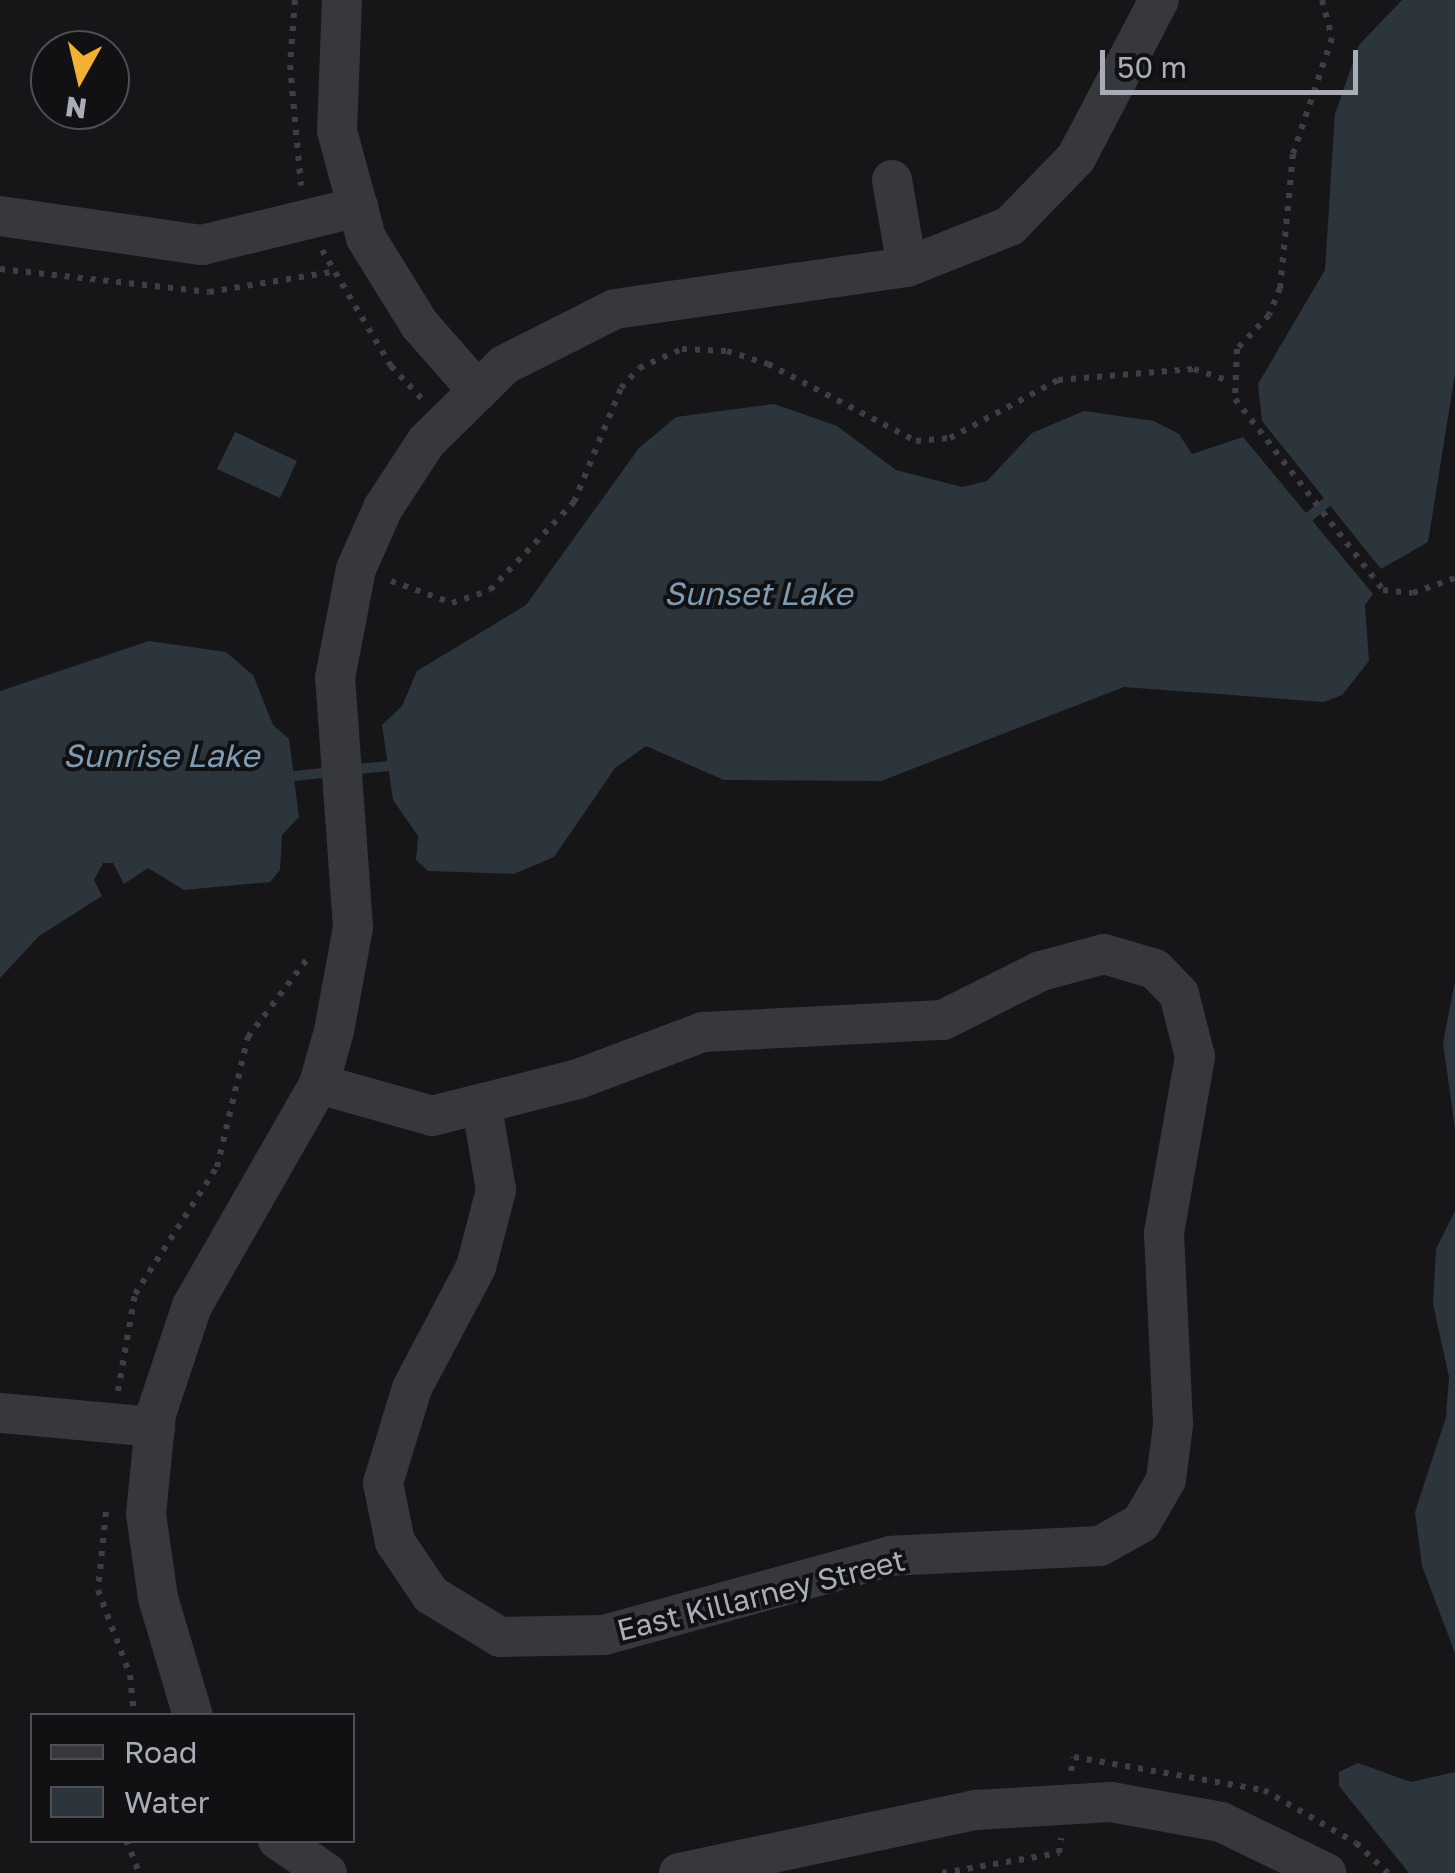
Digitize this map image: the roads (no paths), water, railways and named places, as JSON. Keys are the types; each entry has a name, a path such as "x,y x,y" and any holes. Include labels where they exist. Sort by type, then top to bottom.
{"street":[{"path":"342,0 337,131 366,238 420,325 478,390"},
{"path":"192,1713 158,1598 146,1514 154,1427 192,1306 319,1084 346,975 352,868 335,678 356,569 383,508 426,442 504,365 615,310 906,267 1010,226 1076,158 1159,0"},
{"path":"892,180 906,267"},
{"path":"0,216 202,245 358,208"},
{"name":"East Killarney Street","path":"1104,954 1155,969 1179,994 1195,1056 1164,1233 1173,1425 1166,1480 1141,1523 1100,1546 890,1556 604,1635 500,1637 431,1594 395,1542 384,1483 412,1388 476,1267 496,1190 482,1108 703,1032 943,1020 1042,972 1104,954"},
{"path":"319,1084 432,1116 482,1108"},
{"path":"0,1413 154,1427"},
{"path":"679,1873 976,1810 1111,1802 1222,1822 1326,1873"},
{"path":"282,1843 327,1873"}],"water":[{"path":"1402,0 1455,0 1455,374 1428,542 1381,569 1262,421 1258,384 1325,270 1335,114 1359,45"},
{"name":"Sunset Lake","path":"774,404 837,426 896,470 962,487 987,481 1032,433 1084,411 1154,421 1179,434 1192,454 1243,437 1373,594 1365,605 1369,661 1342,695 1324,702 1124,687 881,781 724,780 646,746 615,768 554,857 514,874 428,871 416,860 418,836 393,800 382,725 402,706 417,671 526,605 639,448 676,417"},
{"path":"235,432 297,461 280,498 217,469"},
{"name":"Sunrise Lake","path":"149,641 226,652 253,675 273,725 289,739 299,817 282,835 280,870 270,882 184,890 148,868 124,884 113,863 103,863 94,880 102,896 39,936 0,978 0,691"},
{"path":"1455,981 1455,1129 1443,1043"},
{"path":"1455,1211 1455,1653 1422,1566 1415,1512 1446,1417 1449,1377 1433,1304 1436,1249"},
{"path":"1358,1763 1411,1782 1455,1772 1455,1873 1409,1873 1339,1786 1339,1772"}],"waterway":[{"path":"1309,517 1327,502"},
{"path":"349,770 388,766"},
{"path":"294,776 333,772"}]}
